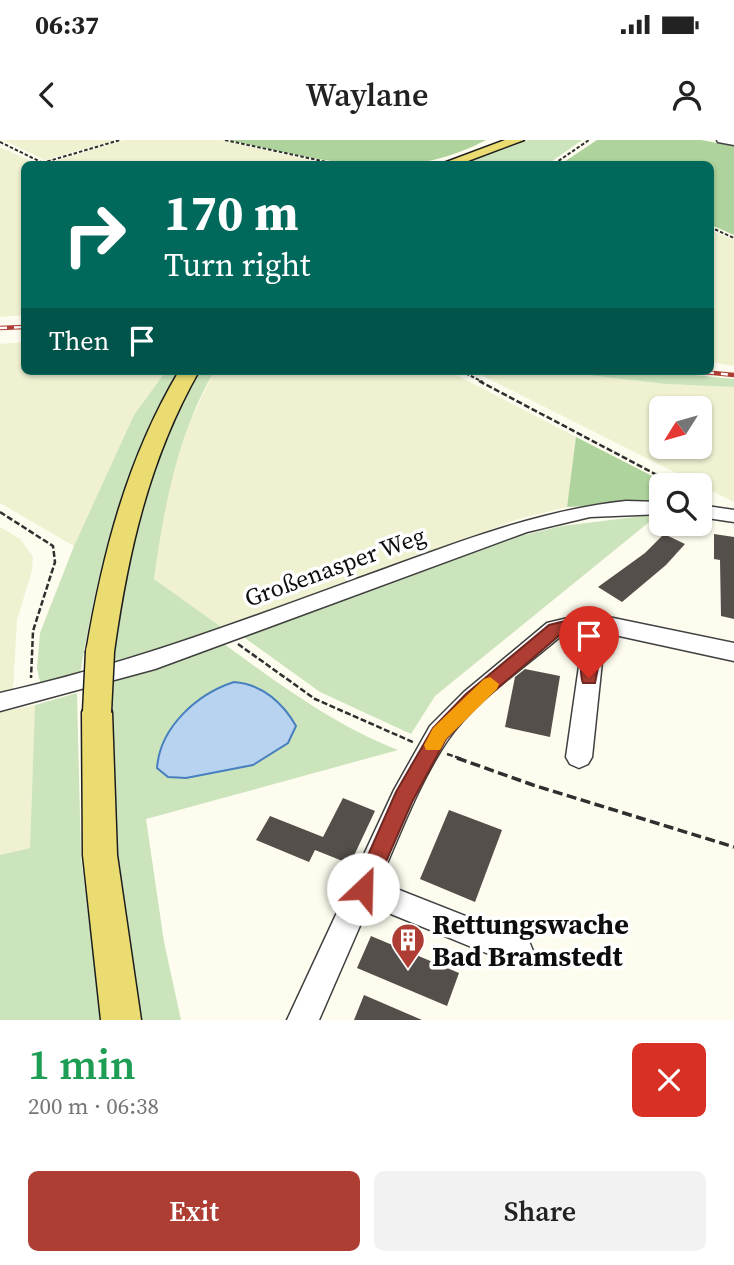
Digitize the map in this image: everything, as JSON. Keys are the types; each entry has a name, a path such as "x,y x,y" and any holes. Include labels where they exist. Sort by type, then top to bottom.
{"main road":[{"path":"457,161 518,140"},
{"path":"121,1020 100,855 97,712 100,652 107,600 127,510 161,421 187,375"}],"street":[{"path":"722,140 734,142"},
{"name":"Großenasper Weg","path":"0,702 31,696 226,635 524,525 585,512 649,509"},
{"path":"712,513 734,516"},
{"path":"303,1020 403,798 439,733 472,699 555,629 589,621 734,652"},
{"path":"579,757 592,652 589,621"},
{"path":"363,889 519,951"}],"path":[{"path":"53,161 120,140"},
{"path":"225,140 322,161"},
{"path":"558,161 589,140"},
{"path":"0,142 37,161"},
{"path":"714,229 734,238"},
{"path":"469,375 653,473"},
{"path":"0,512 46,538 53,546 55,562 33,631 31,696"},
{"path":"226,635 315,699 378,729 533,785 734,847"}],"green space":[{"path":"3,140 116,140 45,160"},
{"path":"124,140 221,140 315,161 56,161"},
{"path":"229,140 486,140 454,154 426,161 335,161"},
{"path":"528,140 582,140 552,161 465,161"},
{"path":"597,140 701,140 734,146 734,235 714,226 714,161 566,161"},
{"path":"0,147 30,161 21,161 21,315 0,317"},
{"path":"714,232 734,240 734,366 714,363"},
{"path":"21,342 21,375 163,375 134,415 74,546 0,503 0,344"},
{"path":"163,375 178,375 143,444 115,518 95,595 80,675 46,685 40,682 37,668 40,633 74,546 134,415"},
{"path":"196,375 212,375 181,446 162,525 154,579 224,629 114,666 120,588 153,460"},
{"path":"212,375 457,375 576,437 567,507 518,519 224,629 154,579 165,500 189,424"},
{"path":"481,375 589,375 665,384 734,387 734,502 712,491 712,473 676,473"},
{"path":"589,375 694,375 734,379 734,387 665,384"},
{"path":"576,437 649,474 649,503 567,507"},
{"path":"649,515 649,522 435,696 411,734 320,692 242,636 520,536 562,526"},
{"path":"0,527 20,539 33,557 32,570 17,620 13,689 0,692"},
{"path":"224,644 329,716 398,750 146,819 164,942 181,1020 136,1020 112,809 113,681"},
{"path":"77,693 81,857 101,1020 0,1020 0,855 30,848 35,705"},
{"path":"35,705 30,848 0,855 0,712"}],"water":[{"path":"234,682 254,686 278,702 296,726 288,743 253,765 186,778 168,777 157,768 165,739 173,726 194,704 220,687"}],"building":[{"path":"714,534 734,537 734,619 721,616 720,560 714,559"},
{"path":"662,536 685,544 666,565 622,602 598,587 645,553"},
{"path":"525,669 560,676 550,737 505,727 515,677"},
{"path":"343,798 375,811 350,864 315,850 309,862 256,840 270,816 323,837"},
{"path":"449,810 502,830 475,902 420,879"},
{"name":"Rettungswache Bad Bramstedt","path":"371,936 459,973 447,1006 357,968"},
{"path":"364,995 422,1020 354,1020"}],"railway":[{"path":"0,328 21,327"},
{"path":"714,373 734,375"}],"slow traffic":[{"path":"433,745 439,733 490,684"}],"place":[{"name":"Rettungswache Bad Bramstedt","path":"408,970"}],"route":[{"path":"363,889 403,798 439,733 472,699 555,629 589,621 592,652 589,678"}]}
